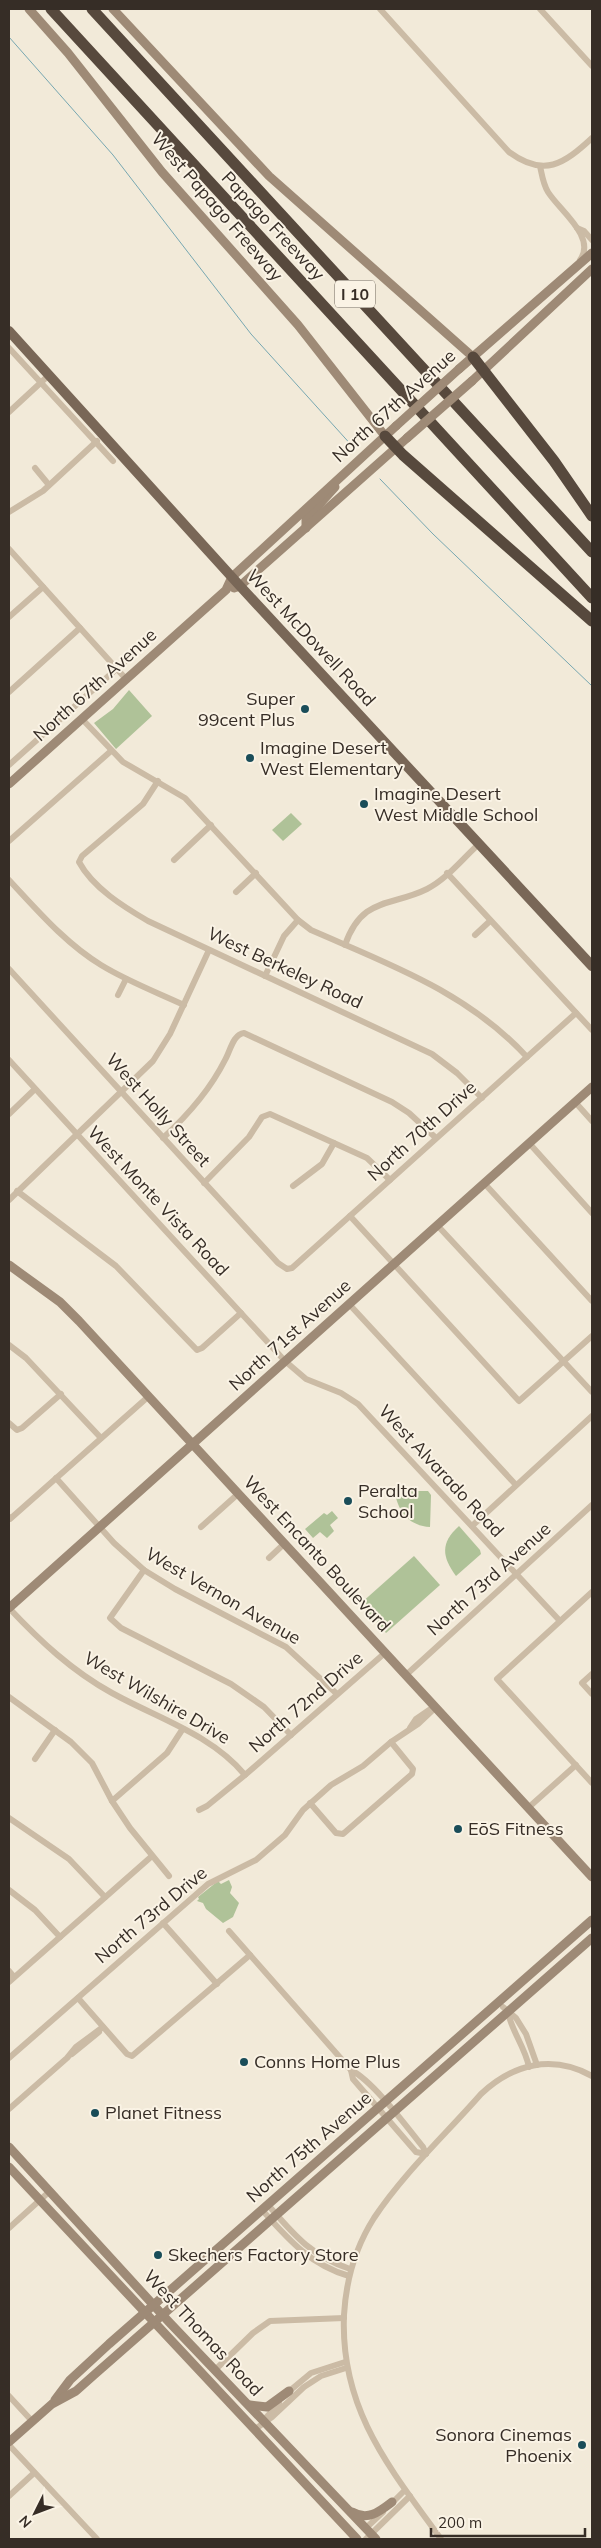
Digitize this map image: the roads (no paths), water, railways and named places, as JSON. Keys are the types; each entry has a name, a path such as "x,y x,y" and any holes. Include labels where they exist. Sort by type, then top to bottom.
{"highway":[{"name":"Papago Freeway","path":"51,9 592,598"},
{"name":"Papago Freeway","path":"92,9 592,552"},
{"path":"473,358 554,461 592,516"},
{"path":"382,432 396,448 592,621"}],"main road":[{"name":"West Papago Freeway","path":"29,9 68,53 162,172 298,325 382,432"},
{"path":"113,9 269,176 473,358"},
{"name":"North 67th Avenue","path":"9,784 226,590 232,577 368,450 382,432 396,426 592,253"},
{"name":"North 67th Avenue","path":"226,590 240,586 357,484 484,370 592,268"},
{"name":"West McDowell Road","path":"9,331 240,586 592,966"},
{"path":"306,528 306,519 334,490 345,472"},
{"name":"North 71st Avenue","path":"9,1608 592,1086"},
{"name":"West Encanto Boulevard","path":"9,1265 65,1307 193,1443 592,1877"},
{"name":"North 75th Avenue","path":"52,2404 70,2380 144,2313 592,1920"},
{"name":"North 75th Avenue","path":"9,2444 52,2404 76,2391 390,2116 506,2010 592,1938"},
{"name":"West Thomas Road","path":"9,2147 163,2315 348,2510 365,2536"},
{"name":"West Thomas Road","path":"9,2167 254,2430 365,2536"},
{"path":"248,2404 267,2407 289,2391"},
{"path":"348,2510 362,2516 371,2516 392,2502"}],"street":[{"path":"380,9 509,152 518,158 540,166 556,164 568,159 592,138"},
{"path":"540,9 592,66"},
{"path":"540,166 542,181 549,194 577,228 584,244 585,253 570,272"},
{"path":"577,228 585,232 592,240"},
{"path":"9,348 112,461"},
{"path":"9,412 49,375"},
{"path":"9,512 36,496 104,435"},
{"path":"35,468 49,485"},
{"path":"9,548 126,679"},
{"path":"9,617 43,587"},
{"path":"9,692 80,628"},
{"name":"North 67th Avenue","path":"9,766 132,655"},
{"path":"82,718 111,751 128,766 158,781 185,798 298,920 311,930 459,1000 491,1021 527,1057"},
{"path":"9,840 111,751"},
{"name":"West Berkeley Road","path":"158,781 143,804 82,856 79,862 94,881 132,912 432,1054 457,1072 482,1098"},
{"path":"174,860 211,825"},
{"path":"345,945 358,922 374,907 389,900 427,889 480,844"},
{"path":"236,892 256,873"},
{"path":"447,873 592,1030"},
{"path":"9,880 54,928 94,960 126,979 184,1005"},
{"path":"265,976 284,936 298,920"},
{"path":"475,935 490,921"},
{"path":"9,1200 153,1061 170,1034 209,950"},
{"name":"West Holly Street","path":"9,969 204,1183 283,1268 287,1269"},
{"path":"118,994 126,979"},
{"name":"North 70th Drive","path":"287,1269 292,1268 576,1013"},
{"path":"163,1138 193,1108 213,1081 236,1037 240,1033 247,1034 392,1102 413,1117 436,1138"},
{"name":"West Monte Vista Road","path":"9,1060 285,1361"},
{"path":"9,1114 35,1089"},
{"path":"575,1102 592,1121"},
{"path":"204,1183 233,1155 266,1114 274,1115 367,1158 390,1180"},
{"path":"293,1186 322,1164 334,1143"},
{"path":"529,1143 592,1212"},
{"path":"484,1183 592,1301"},
{"path":"17,1192 116,1266 197,1350 202,1348 242,1313"},
{"path":"350,1216 519,1402 592,1336"},
{"path":"438,1225 592,1392"},
{"path":"349,1304 516,1486"},
{"path":"9,1345 26,1358 101,1438"},
{"name":"West Alvarado Road","path":"285,1361 306,1379 341,1393 358,1404 560,1621"},
{"path":"9,1423 17,1430 61,1394"},
{"path":"10,1518 149,1396"},
{"path":"472,1526 592,1416"},
{"name":"West Vernon Avenue","path":"56,1478 99,1527 144,1570 175,1589 286,1647 337,1694"},
{"path":"201,1528 239,1493"},
{"name":"North 73rd Avenue","path":"406,1675 592,1505"},
{"path":"269,1558 285,1543"},
{"path":"144,1570 110,1618 129,1632 231,1684 264,1707 290,1735"},
{"path":"592,1592 498,1679 592,1782"},
{"name":"West Wilshire Drive","path":"9,1608 52,1652 77,1671 111,1693 226,1754 245,1775"},
{"name":"North 72nd Drive","path":"199,1810 207,1806 245,1775 386,1652"},
{"path":"592,1674 582,1683 592,1694"},
{"path":"9,1696 71,1742 92,1763 112,1801 169,1876"},
{"name":"North 73rd Drive","path":"9,2058 215,1878 256,1860 285,1835 310,1803 331,1785 363,1766 391,1742 428,1716 436,1707"},
{"path":"35,1759 55,1730"},
{"path":"112,1801 167,1753 182,1730"},
{"path":"310,1803 340,1835 412,1774 413,1769 391,1742"},
{"path":"528,1808 576,1765"},
{"path":"9,1818 69,1859 105,1897"},
{"path":"9,1972 11,1979 152,1856"},
{"path":"9,1890 35,1910 60,1937"},
{"path":"163,1923 217,1984"},
{"path":"229,1931 351,2070 360,2074 416,2152 424,2156"},
{"path":"78,1998 127,2054 132,2056 250,1955"},
{"path":"506,2010 516,2018 526,2034 537,2065"},
{"path":"506,2010 509,2020 525,2049 529,2067"},
{"path":"9,2109 103,2026"},
{"path":"441,2539 405,2490 368,2432 353,2396 346,2365 344,2318 349,2273 356,2252 375,2217 424,2156 486,2090 508,2074 537,2065 566,2064 592,2076"},
{"path":"9,2228 50,2191"},
{"path":"265,2207 308,2258 330,2270 349,2273"},
{"path":"215,2370 253,2333 270,2321 344,2318"},
{"path":"254,2430 289,2391 315,2371 346,2365"},
{"path":"264,2421 272,2417 310,2383 346,2365"},
{"path":"9,2396 32,2421"},
{"path":"9,2444 97,2539"},
{"path":"9,2496 34,2473"},
{"path":"365,2536 392,2502 405,2490"},
{"path":"365,2536 410,2496"}],"waterway":[{"path":"9,37 113,155 251,334 354,448"},
{"path":"380,479 433,534 592,686"}],"place":[{"name":"Super 99cent Plus","path":"305,709"},
{"name":"Imagine Desert West Elementary","path":"250,758"},
{"name":"Imagine Desert West Middle School","path":"364,804"},
{"name":"Peralta School","path":"348,1501"},
{"name":"EōS Fitness","path":"458,1829"},
{"name":"Conns Home Plus","path":"244,2062"},
{"name":"Planet Fitness","path":"95,2113"},
{"name":"Skechers Factory Store","path":"158,2255"},
{"name":"Sonora Cinemas Phoenix","path":"582,2445"}]}
